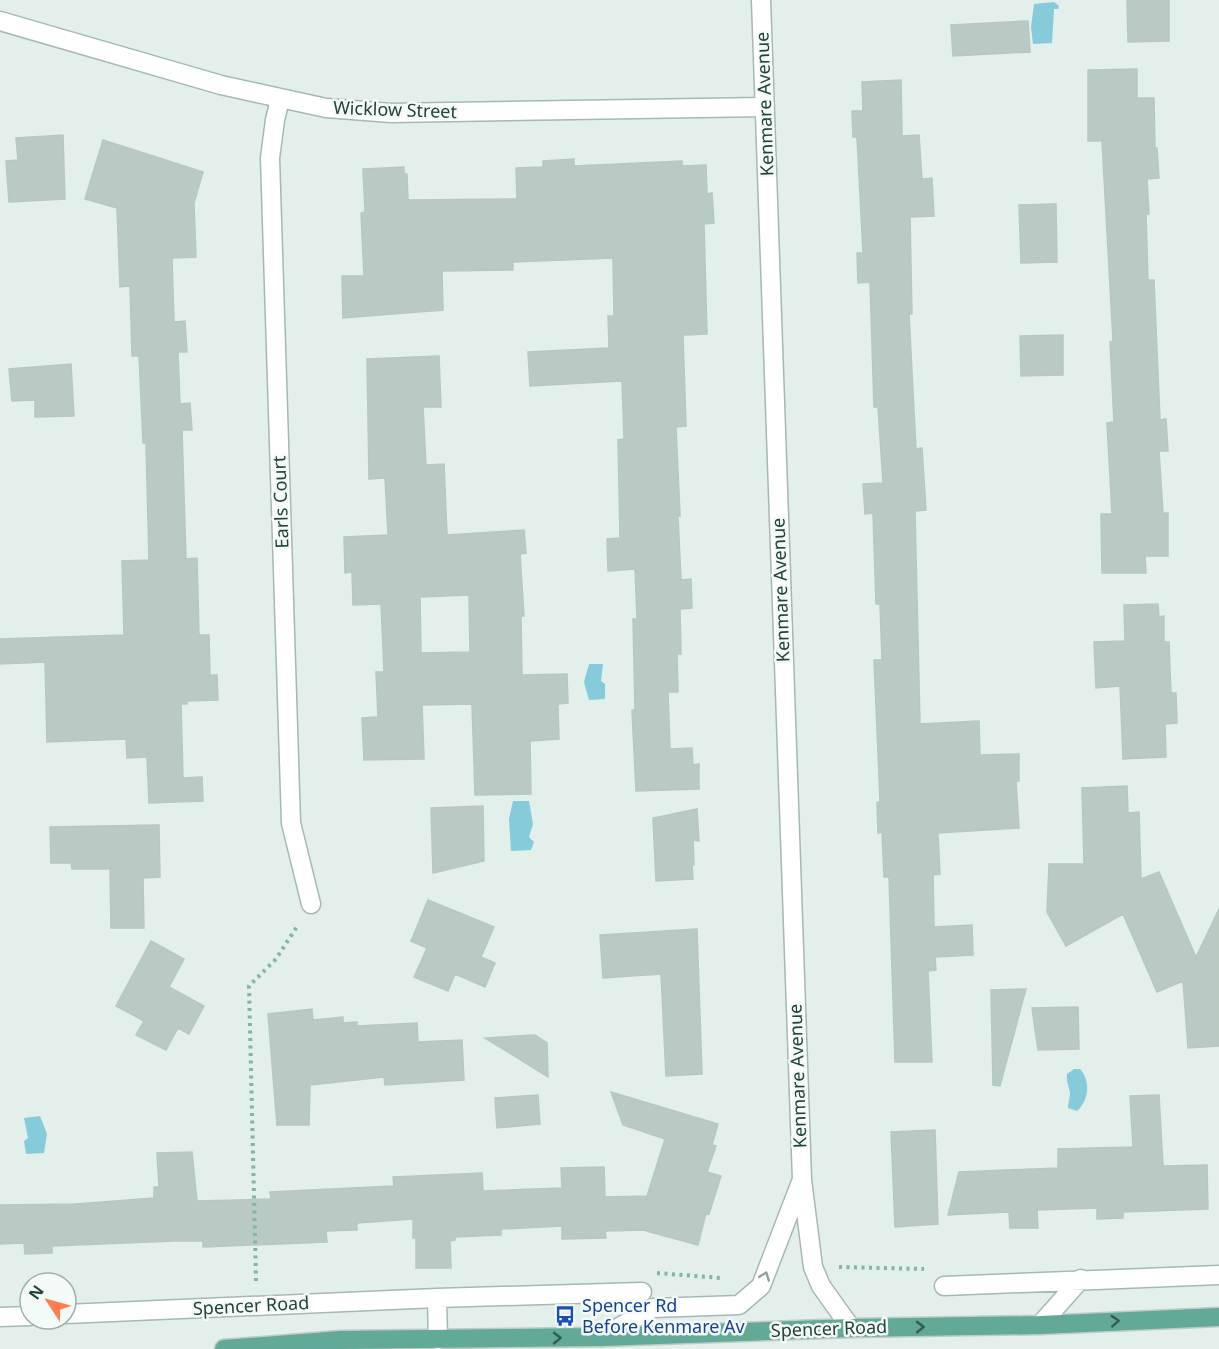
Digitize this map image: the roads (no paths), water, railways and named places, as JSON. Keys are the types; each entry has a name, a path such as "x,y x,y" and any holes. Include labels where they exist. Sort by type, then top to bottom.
{"main road":[{"name":"Spencer Road","path":"224,1349 341,1340 438,1345 851,1328 1040,1325 1219,1317"}],"street":[{"name":"Kenmare Avenue","path":"761,0 802,1180 813,1267 821,1286 851,1328"},
{"name":"Wicklow Street","path":"0,21 221,85 326,108 387,113 764,107"},
{"name":"Earls Court","path":"280,99 270,158 291,823 311,904"},
{"name":"Kenmare Avenue","path":"602,1337 653,1308 739,1305 761,1286 802,1180"},
{"path":"944,1286 1219,1275"},
{"path":"1040,1325 1081,1279"},
{"name":"Spencer Road","path":"78,1313 436,1298 642,1292"},
{"path":"436,1298 438,1345"},
{"path":"0,1317 18,1316"}],"water":[{"path":"1054,2 1059,6 1058,9 1054,9 1052,43 1033,44 1031,27 1034,4"},
{"path":"589,664 603,664 601,681 605,684 605,699 589,700 584,682"},
{"path":"513,801 529,801 533,824 529,837 534,842 531,850 511,851 509,819"},
{"path":"1074,1069 1080,1069 1087,1085 1086,1096 1077,1111 1068,1108 1070,1093 1067,1074"},
{"path":"40,1116 47,1134 44,1153 26,1154 24,1141 28,1138 24,1118"}],"place":[{"name":"Spencer Rd Before Kenmare Av","path":"565,1316"}]}
